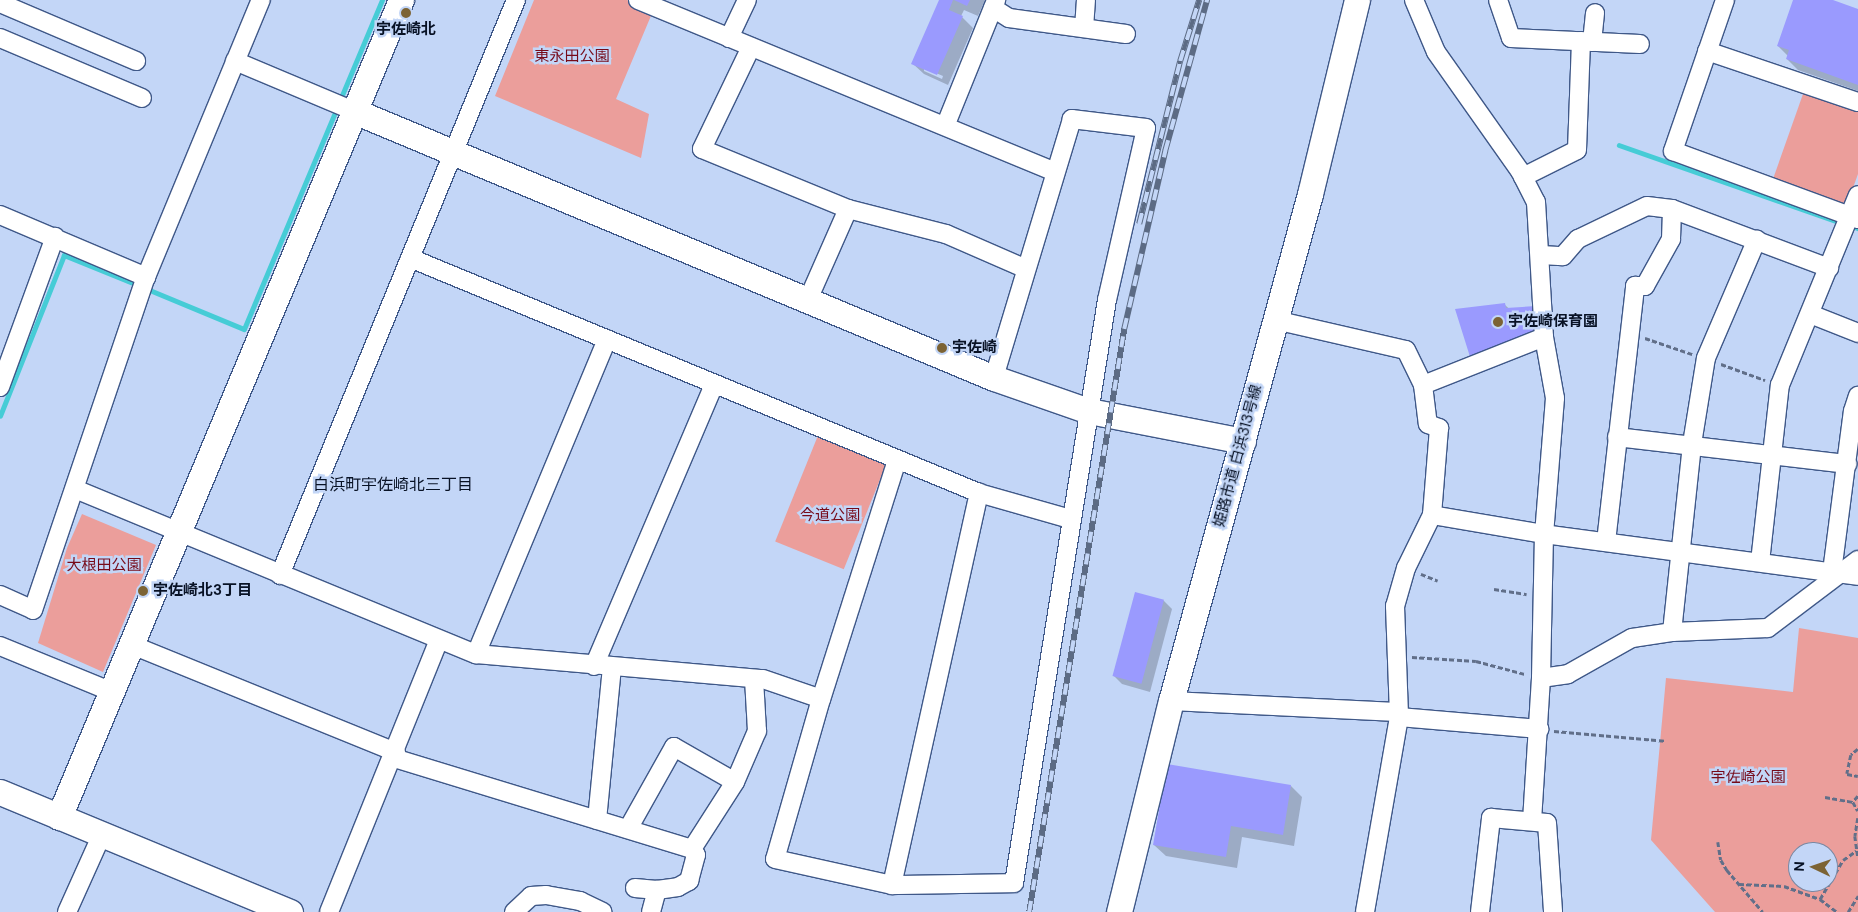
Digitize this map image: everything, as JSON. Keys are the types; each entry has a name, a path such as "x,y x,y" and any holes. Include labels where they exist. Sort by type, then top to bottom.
{"street":[{"path":"0,595 33,610 146,277 261,0"},
{"path":"60,817 177,532 401,0"},
{"path":"280,575 516,0"},
{"path":"638,0 946,124 1055,172"},
{"path":"729,38 747,0"},
{"path":"1084,28 1086,0"},
{"name":"姫路市道 白浜313号線","path":"1119,912 1171,701 1276,320 1357,0"},
{"path":"1414,0 1436,52 1523,177 1536,202 1541,254 1544,337 1555,398 1544,534 1539,729 1532,821"},
{"path":"1498,0 1511,38 1640,44"},
{"path":"1725,0 1673,151 1854,218"},
{"path":"0,3 136,61"},
{"path":"946,124 995,4 1010,18 1126,34"},
{"path":"1523,177 1577,150 1586,42 1595,13"},
{"path":"0,38 142,98"},
{"path":"751,47 702,148 848,209 946,234 1026,269"},
{"path":"1707,51 1858,102"},
{"path":"235,61 454,151 807,302 994,378 1089,411 1243,441"},
{"path":"897,460 821,699 775,859 892,885 1014,883 1070,519 1107,300 1146,128 1072,119 994,378"},
{"path":"1760,562 1780,385 1829,268 1854,218 1858,195"},
{"path":"1541,254 1563,256 1578,240 1647,206 1672,209 1757,239 1829,268"},
{"path":"807,302 848,209"},
{"path":"1606,542 1635,286 1645,286 1671,240 1672,209"},
{"path":"0,215 146,277"},
{"path":"0,387 55,237"},
{"path":"1672,632 1692,444 1706,358 1757,239"},
{"path":"410,258 979,494 1070,519"},
{"path":"1810,314 1858,333"},
{"path":"1276,320 1406,350 1423,385 1428,424 1439,428 1432,515 1406,568 1395,606 1398,656 1398,715 1365,912"},
{"path":"1423,385 1544,337"},
{"path":"476,654 607,339"},
{"path":"594,666 714,384"},
{"path":"1845,574 1847,464 1853,411 1858,396"},
{"path":"1618,437 1692,444 1772,456 1847,464"},
{"path":"75,489 280,575 476,654 612,668 754,679 821,699"},
{"path":"892,885 979,494"},
{"path":"1432,515 1544,534 1845,574"},
{"path":"1541,678 1568,674 1632,638 1672,632 1768,628 1845,574 1858,560"},
{"path":"330,912 395,755 439,640"},
{"path":"132,645 395,755 692,849 696,855 689,881 678,887 657,890 635,888"},
{"path":"0,646 112,692"},
{"path":"597,820 612,668"},
{"path":"692,849 735,782 756,731 754,679"},
{"path":"1171,701 1398,715 1539,729"},
{"path":"628,829 674,747 735,782"},
{"path":"0,792 290,912"},
{"path":"1480,912 1491,818 1547,822 1554,912"},
{"path":"67,912 102,834"},
{"path":"652,912 657,890"},
{"path":"514,912 531,896 603,912"}],"path":[{"path":"1494,589 1543,596"},
{"path":"1398,656 1476,661 1541,678"},
{"path":"1539,729 1665,741"},
{"path":"1858,749 1851,755 1847,774 1858,776"},
{"path":"1853,802 1858,796"},
{"path":"1825,797 1853,802"},
{"path":"1853,802 1858,811"},
{"path":"1858,818 1856,852 1858,858"},
{"path":"1718,842 1721,860 1763,912"},
{"path":"1820,899 1843,860 1856,852"},
{"path":"1739,884 1784,886 1820,899 1837,912"},
{"path":"1848,912 1858,896"}],"green space":[{"name":"東永田公園","path":"534,0 627,0 653,11 616,99 649,114 641,158 495,96"},
{"path":"1803,94 1858,111 1858,174 1849,199 1842,204 1773,179"},
{"name":"今道公園","path":"819,433 888,461 844,569 775,541"},
{"name":"大根田公園","path":"82,514 156,545 103,672 38,643 67,548"},
{"name":"宇佐崎公園","path":"1799,628 1858,638 1858,912 1715,912 1651,840 1666,678 1793,692"}],"building":[{"path":"939,0 953,0 949,10 963,16 937,75 911,64"},
{"path":"954,0 970,0 967,6"},
{"path":"1793,0 1833,0 1858,9 1858,85 1786,59 1789,50 1777,46"},
{"name":"宇佐崎保育園","path":"1505,303 1506,308 1536,306 1539,335 1471,360 1455,309"},
{"path":"1135,592 1164,600 1141,684 1112,676"},
{"path":"1167,764 1291,785 1283,835 1231,826 1226,857 1153,845"}],"waterway":[{"path":"340,100 382,0"},
{"path":"145,288 244,329 337,108"},
{"path":"1619,145 1842,223"},
{"path":"1850,225 1858,228"},
{"path":"0,416 64,255 138,285"}],"railway":[{"path":"1139,224 1180,61 1199,0"},
{"path":"1029,912 1124,329 1165,151 1207,0"}],"place":[{"name":"宇佐崎北","path":"406,13"},
{"name":"宇佐崎保育園","path":"1498,322"},
{"name":"宇佐崎","path":"942,348"},
{"name":"宇佐崎北3丁目","path":"143,591"}],"district":[{"name":"白浜町宇佐崎北三丁目","path":"393,485"}]}
